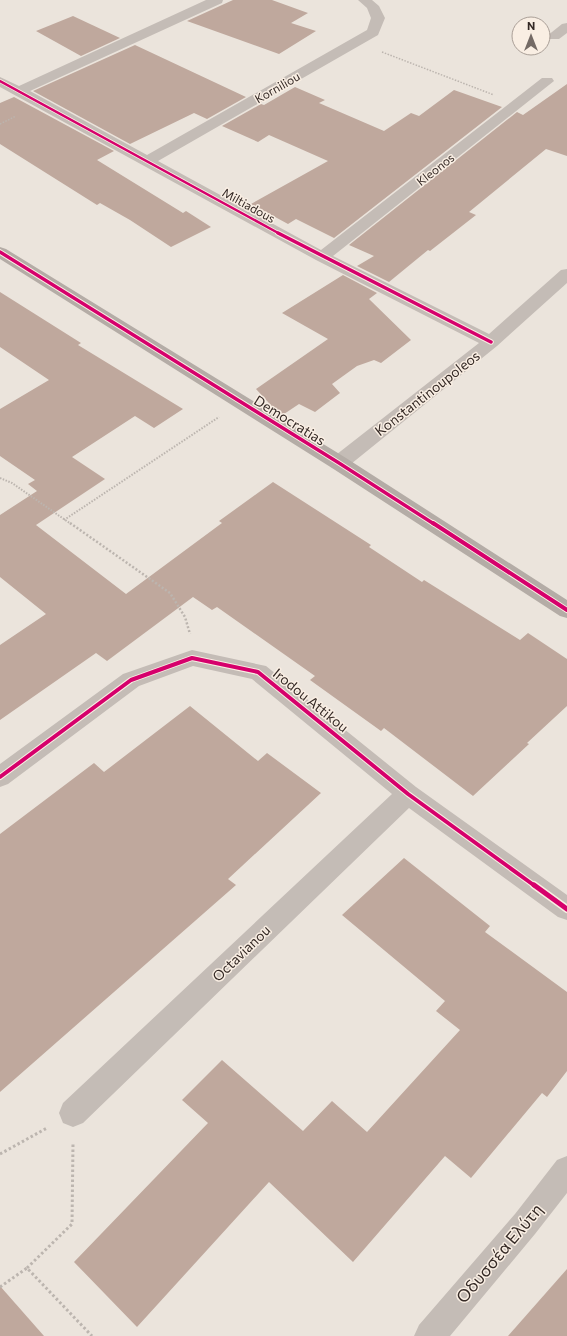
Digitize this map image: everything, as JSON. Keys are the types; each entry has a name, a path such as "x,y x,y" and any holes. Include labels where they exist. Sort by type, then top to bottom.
{"street":[{"path":"19,91 217,0"},
{"name":"Korniliou","path":"148,161 373,32 377,25 378,18 376,11 364,0"},
{"path":"554,36 567,27"},
{"name":"Miltiadous","path":"0,81 322,257 490,342"},
{"name":"Kleonos","path":"322,257 547,81"},
{"name":"Democratias","path":"0,252 339,463 567,610"},
{"name":"Konstantinoupoleos","path":"339,463 490,342 567,274"},
{"path":"0,778 131,680 192,658"},
{"name":"Irodou Attikou","path":"192,658 258,672 408,794 567,909"},
{"name":"Octavianou","path":"74,1113 408,794"},
{"name":"Οδυσσέα Ελύτη","path":"430,1336 525,1224 567,1170"}],"path":[{"path":"356,42 518,104"},
{"path":"64,520 241,402"},
{"path":"0,478 12,483 170,593 182,610 189,627 192,658"},
{"path":"0,1154 74,1113"},
{"path":"0,1287 27,1268 72,1224 74,1113"},
{"path":"27,1268 92,1336"}],"building":[{"path":"233,0 272,0 308,13 291,23 316,31 279,54 187,21"},
{"path":"73,16 120,38 81,56 36,31"},
{"path":"135,45 246,97 207,119 194,113 130,144 33,91"},
{"path":"567,84 567,156 546,149 469,212 476,215 430,251 428,250 389,282 357,266 374,256 349,245 517,112 523,115"},
{"path":"295,87 325,100 319,103 384,131 411,113 419,116 454,90 502,107 334,238 296,219 288,224 251,204 328,161 269,135 258,142 222,126 261,104 264,105"},
{"path":"14,97 114,151 97,160 183,213 186,211 211,227 171,247 130,220 100,203 97,205 0,144 0,103"},
{"path":"343,275 377,293 369,299 411,340 381,363 374,360 357,366 332,384 340,393 315,412 299,404 281,416 256,389 328,339 282,313"},
{"path":"0,292 81,343 78,345 183,409 154,428 135,416 72,457 105,479 36,525 126,594 222,523 219,521 273,482 371,545 369,547 422,582 424,580 520,640 528,633 567,659 567,706 473,796 384,728 381,731 310,680 315,676 217,607 212,610 193,597 107,661 96,653 0,720 0,645 46,614 0,577 0,515 37,491 28,484 35,480 0,456 0,409 49,380 0,347"},
{"path":"190,706 258,761 267,753 321,793 228,879 236,885 0,1092 0,834 94,763 104,772"},
{"path":"404,858 490,926 485,932 567,992 567,1071 547,1097 542,1093 471,1178 445,1156 353,1262 269,1182 137,1327 74,1262 208,1123 182,1100 222,1060 303,1131 332,1101 367,1132 460,1030 436,1011 445,1001 342,915"},
{"path":"567,1269 567,1336 508,1336"},
{"path":"0,1286 44,1336 0,1336"}],"cycle path":[{"path":"0,81 322,257 491,342"},
{"path":"0,252 339,463 567,610"},
{"path":"0,777 131,680 192,658 258,672 408,794 567,909"}]}
